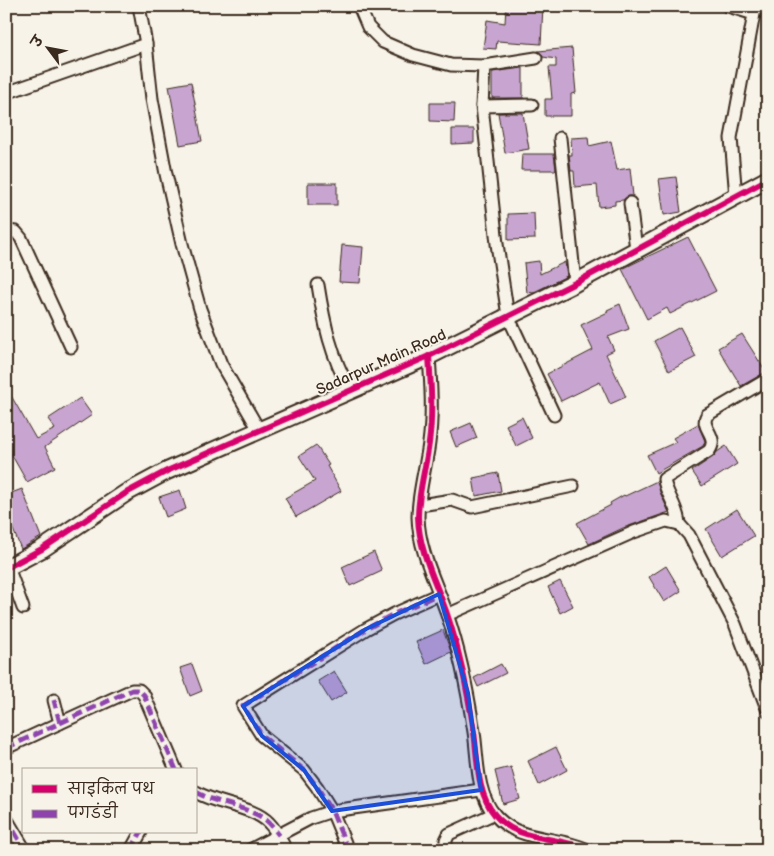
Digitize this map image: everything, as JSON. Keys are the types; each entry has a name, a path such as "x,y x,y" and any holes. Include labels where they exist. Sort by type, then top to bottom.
{"street":[{"path":"139,6 146,44 152,99 166,174 182,244 200,309 221,364 259,430"},
{"path":"360,6 368,27 383,42 413,55 451,65 484,66 536,58"},
{"path":"728,6 754,14 731,138 736,197"},
{"path":"6,93 146,44"},
{"path":"484,66 482,106 497,244 508,316 554,415"},
{"path":"482,106 532,105"},
{"path":"560,138 575,283"},
{"name":"Sadarpur Main Road","path":"7,567 42,549 126,493 167,470 429,356 575,283 768,180"},
{"path":"630,203 636,249"},
{"path":"6,231 16,232 21,238 71,347"},
{"path":"318,285 330,347 338,370 350,390"},
{"path":"429,356 432,396 430,441 418,516 421,542 447,614 468,693 482,790 493,814 505,825 522,834 579,845 588,850"},
{"path":"767,707 735,624 689,535 680,524 676,507 664,484 664,479 709,452 713,446 713,440 705,422 707,414 768,379"},
{"path":"420,505 452,500 472,507 573,486"},
{"path":"447,614 634,532 666,521 680,524"},
{"path":"7,567 23,608"},
{"path":"348,850 332,811 317,787 304,770 262,736 243,706 366,629 439,594"},
{"path":"6,748 132,690 139,690 144,695 175,768"},
{"path":"54,700 60,723"},
{"path":"250,850 311,818 332,811 482,790"},
{"path":"198,793 215,801 250,811 268,821 279,835 286,850"},
{"path":"446,850 446,840 450,834 493,814"},
{"path":"6,818 25,850"},
{"path":"131,850 140,834"}],"highlighted area":[{"path":"439,594 468,693 481,790 332,811 304,770 262,736 243,706 366,629"}],"building":[{"path":"506,6 543,6 541,44 497,41 496,49 483,48 487,20 505,23"},
{"path":"572,48 576,93 571,94 571,116 545,116 545,99 552,99 549,67 556,67 556,59 543,57 538,51"},
{"path":"523,68 523,98 492,98 492,72"},
{"path":"191,82 202,141 180,145 169,86"},
{"path":"430,103 455,103 454,122 430,121"},
{"path":"498,113 523,113 529,149 505,153"},
{"path":"452,129 474,129 474,143 452,144"},
{"path":"588,137 589,146 611,141 617,170 630,168 633,196 615,201 615,205 599,207 597,185 575,187 574,171 571,171 569,155 572,155 571,138"},
{"path":"522,154 554,154 556,170 521,170"},
{"path":"676,177 681,212 664,215 659,179"},
{"path":"308,183 337,183 337,205 308,205"},
{"path":"534,213 535,239 508,240 508,214"},
{"path":"688,237 716,291 670,314 667,308 647,319 622,269"},
{"path":"342,245 363,247 360,283 339,282"},
{"path":"539,261 540,274 565,262 567,276 534,292 527,293 524,263"},
{"path":"620,304 629,329 608,337 614,350 606,354 626,397 610,404 600,382 561,401 547,374 593,350 581,325"},
{"path":"680,327 696,357 669,371 654,341"},
{"path":"742,334 766,372 741,386 718,348"},
{"path":"6,387 36,439 55,429 48,419 80,398 92,415 45,447 55,467 27,482 6,445"},
{"path":"522,417 532,438 516,446 506,425"},
{"path":"471,423 477,438 456,447 450,432"},
{"path":"698,424 705,441 703,446 656,473 647,455 676,442 673,438"},
{"path":"316,445 329,465 327,466 341,491 296,517 285,498 315,481 299,456"},
{"path":"726,446 737,464 702,486 692,471"},
{"path":"498,473 501,491 476,496 473,478"},
{"path":"657,481 669,512 623,528 589,544 577,523 611,505 610,503 624,495"},
{"path":"22,489 41,537 21,549 12,527 6,529 6,495"},
{"path":"180,490 186,509 166,517 159,497"},
{"path":"737,509 754,536 722,556 706,529"},
{"path":"374,552 382,571 350,586 342,567"},
{"path":"666,566 681,591 664,602 649,577"},
{"path":"560,581 573,606 560,613 548,587"},
{"path":"443,630 451,652 426,664 416,642"},
{"path":"192,664 202,691 190,696 180,668"},
{"path":"501,664 506,673 478,687 474,678"},
{"path":"334,671 347,692 331,702 318,681"},
{"path":"556,747 567,770 539,785 528,761"},
{"path":"511,767 520,799 503,804 495,771"}],"marked path":[{"path":"348,850 332,811 317,787 304,770 262,736 243,706 366,629 439,594"},
{"path":"60,723 132,690 139,690 144,695 175,768"},
{"path":"6,748 60,723 54,700"},
{"path":"198,793 258,815 268,822 279,835"},
{"path":"6,818 25,850"},
{"path":"131,850 140,834"}],"cycle path":[{"path":"6,568 42,549 126,493 167,471 429,356 575,283 768,179"},
{"path":"429,356 431,421 428,452 419,499 419,530 425,555 452,628 460,658 472,717 479,775 484,797 495,815 515,830 576,845 588,850"}]}
